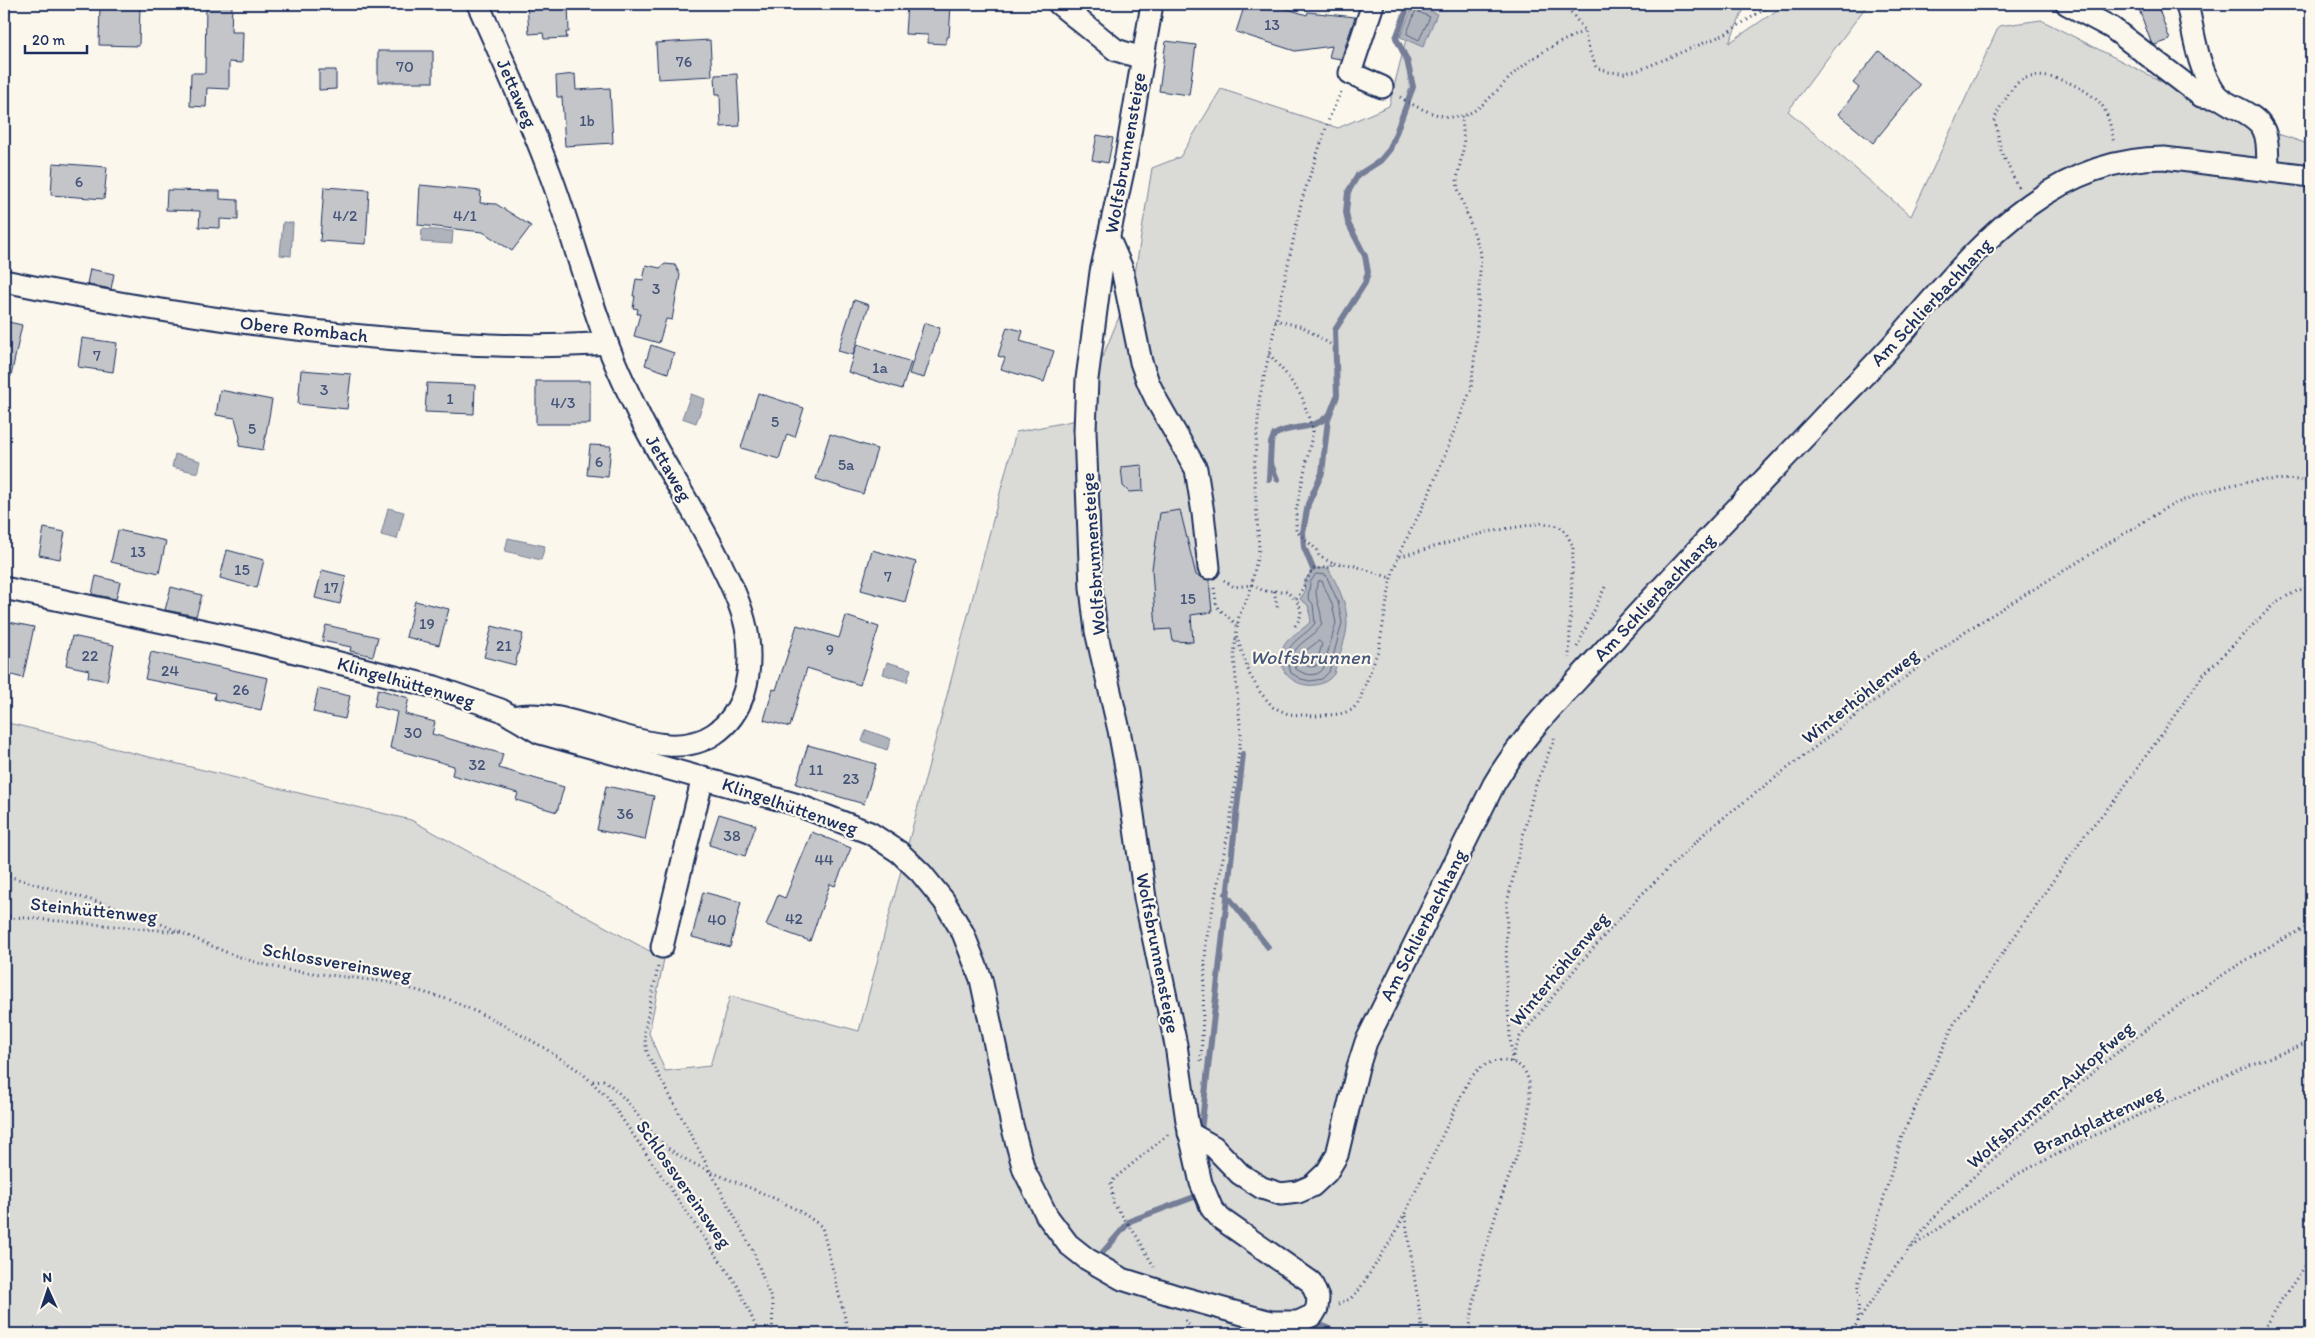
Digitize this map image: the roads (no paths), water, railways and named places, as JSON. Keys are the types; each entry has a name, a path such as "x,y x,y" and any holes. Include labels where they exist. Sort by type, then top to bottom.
{"street":[{"name":"Jettaweg","path":"478,4 524,107 550,172 607,343 639,416 706,532 736,596 748,639 748,680 737,709 728,722 716,733 703,740 690,744 660,745 540,714 514,717"},
{"path":"1059,4 1116,50 1142,58"},
{"name":"Wolfsbrunnensteige","path":"1152,4 1094,316 1086,401 1085,446 1092,596 1096,631 1119,730 1136,826 1145,898 1169,1008 1188,1127"},
{"path":"1373,4 1350,73 1382,87"},
{"path":"2067,4 2112,28 2201,96 2219,98 2252,114 2262,126 2267,137 2268,171"},
{"path":"2187,4 2203,70 2219,98"},
{"name":"Am Schlierbachhang","path":"1188,1127 1214,1147 1248,1180 1272,1193 1290,1193 1306,1189 1327,1172 1337,1155 1358,1067 1366,1042 1509,757 1542,716 1659,589 1894,344 1962,266 2001,228 2030,204 2067,181 2093,170 2119,163 2164,158 2311,176"},
{"path":"1109,239 1122,269 1138,347 1148,382 1168,421 1191,458 1198,477 1211,574"},
{"name":"Obere Rombach","path":"4,281 200,317 291,330 474,344 566,346 607,343"},
{"name":"Klingelhüttenweg","path":"4,588 344,664 444,690 501,710 531,729 570,743 703,777 795,804 859,828 899,852 925,877 957,921 976,962 1016,1143 1029,1180 1047,1216 1062,1238 1086,1259 1122,1279 1255,1318 1279,1322 1298,1322 1310,1318 1315,1312 1318,1303 1317,1292 1311,1282 1232,1228 1212,1209 1201,1183 1188,1127"},
{"path":"662,947 703,777"}],"water":[{"path":"1414,4 1437,14 1423,47 1400,37"},
{"path":"283,222 293,223 291,256 280,255"},
{"path":"422,229 453,231 452,244 421,242"},
{"path":"691,394 705,399 696,423 682,418"},
{"path":"175,454 201,461 198,473 172,467"},
{"path":"388,508 404,512 397,539 381,535"},
{"path":"508,538 545,546 541,560 505,551"},
{"name":"Wolfsbrunnen","path":"1328,568 1344,602 1347,630 1334,674 1326,681 1316,685 1306,685 1296,682 1283,669 1281,659 1283,648 1292,636 1311,621 1308,605 1300,599 1305,592 1304,582 1313,569"},
{"path":"887,662 911,669 907,682 883,674"},
{"path":"866,730 891,739 887,750 862,741"}],"waterway":[{"path":"1313,569 1304,547 1303,532 1308,504 1322,473 1328,419 1337,396 1335,330 1365,283 1368,272 1365,256 1348,223 1346,212 1348,192 1358,175 1380,161 1390,149 1413,87 1407,60 1396,38 1409,4"},
{"path":"1269,479 1271,443 1274,435 1314,424 1328,416"},
{"path":"1271,464 1277,479"},
{"path":"1201,1131 1243,754"},
{"path":"1226,894 1268,947"},
{"path":"1097,1259 1130,1221 1197,1196"},
{"path":"1319,1324 1339,1334"},
{"path":"1315,1326 1319,1334"}]}
